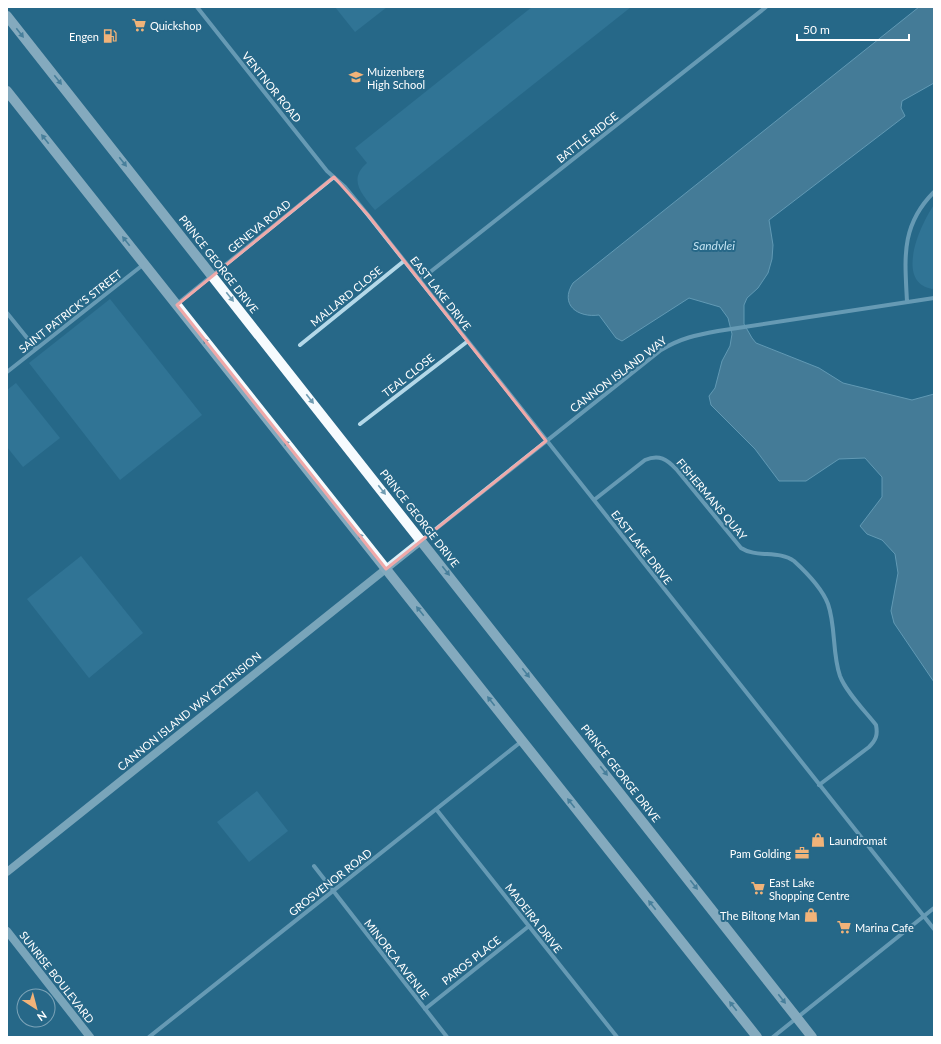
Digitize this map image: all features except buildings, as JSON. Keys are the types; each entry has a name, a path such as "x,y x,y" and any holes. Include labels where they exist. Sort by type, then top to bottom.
{"main road":[{"name":"PRINCE GEORGE DRIVE","path":"7,16 422,540 812,1037"},
{"path":"7,91 757,1037"}],"street":[{"name":"VENTNOR ROAD","path":"197,7 334,178"},
{"name":"BATTLE RIDGE","path":"420,280 766,7"},
{"name":"EAST LAKE DRIVE","path":"334,178 346,187 934,929"},
{"name":"GENEVA ROAD","path":"176,305 334,178"},
{"path":"907,302 904,254 908,238 919,211 934,192"},
{"name":"MALLARD CLOSE","path":"300,345 404,261"},
{"name":"SAINT PATRICK'S STREET","path":"7,372 144,264"},
{"name":"CANNON ISLAND WAY","path":"422,540 661,350 689,336 758,324 934,298"},
{"path":"7,313 36,349"},
{"name":"TEAL CLOSE","path":"360,424 468,341"},
{"name":"FISHERMANS QUAY","path":"594,500 645,460 653,457 665,459 677,470 741,548 751,552 781,556 792,560 823,594 830,610 836,662 840,677 876,725 877,731 874,741 819,785"},
{"name":"CANNON ISLAND WAY EXTENSION","path":"7,872 422,540"},
{"name":"GROSVENOR ROAD","path":"149,1037 522,741"},
{"name":"MADEIRA DRIVE","path":"436,809 617,1037"},
{"name":"MINORCA AVENUE","path":"314,866 447,1037"},
{"path":"773,1037 934,908"},
{"name":"PAROS PLACE","path":"425,1009 529,926"},
{"name":"SUNRISE BOULEVARD","path":"7,931 90,1037"}],"highlighted area":[{"path":"334,177 368,215 546,441 386,569 177,305"}],"shaded area":[{"path":"335,7 387,7 355,32"},
{"path":"532,7 631,7 375,210 359,187 358,175 367,163 355,148"},
{"path":"934,205 934,288 932,289 921,284 914,275 913,264 914,251 918,238"},
{"path":"110,299 202,415 120,480 29,363"},
{"path":"16,383 60,438 23,467 7,447 7,390"},
{"path":"81,556 143,633 89,678 27,599"},
{"path":"257,791 288,831 249,862 217,822"}],"water":[{"name":"Sandvlei","path":"919,7 934,7 934,83 902,101 901,108 905,116 769,220 773,245 772,259 768,273 758,288 747,298 744,305 744,324 756,343 819,368 843,383 912,400 934,394 934,682 894,623 891,611 898,573 895,554 882,540 867,534 860,526 882,497 882,477 865,458 839,459 806,481 779,481 755,449 711,405 709,396 715,388 722,361 730,346 732,334 728,318 720,307 689,298 622,341 616,338 599,315 578,312 570,304 568,298 569,291 573,283"}],"place":[{"name":"Quickshop","path":"139,25"},
{"name":"Engen","path":"110,36"},
{"name":"Muizenberg High School","path":"356,77"},
{"name":"Laundromat","path":"818,840"},
{"name":"Pam Golding","path":"802,853"},
{"name":"East Lake Shopping Centre","path":"758,888"},
{"name":"The Biltong Man","path":"811,915"},
{"name":"Marina Cafe","path":"844,927"}]}
